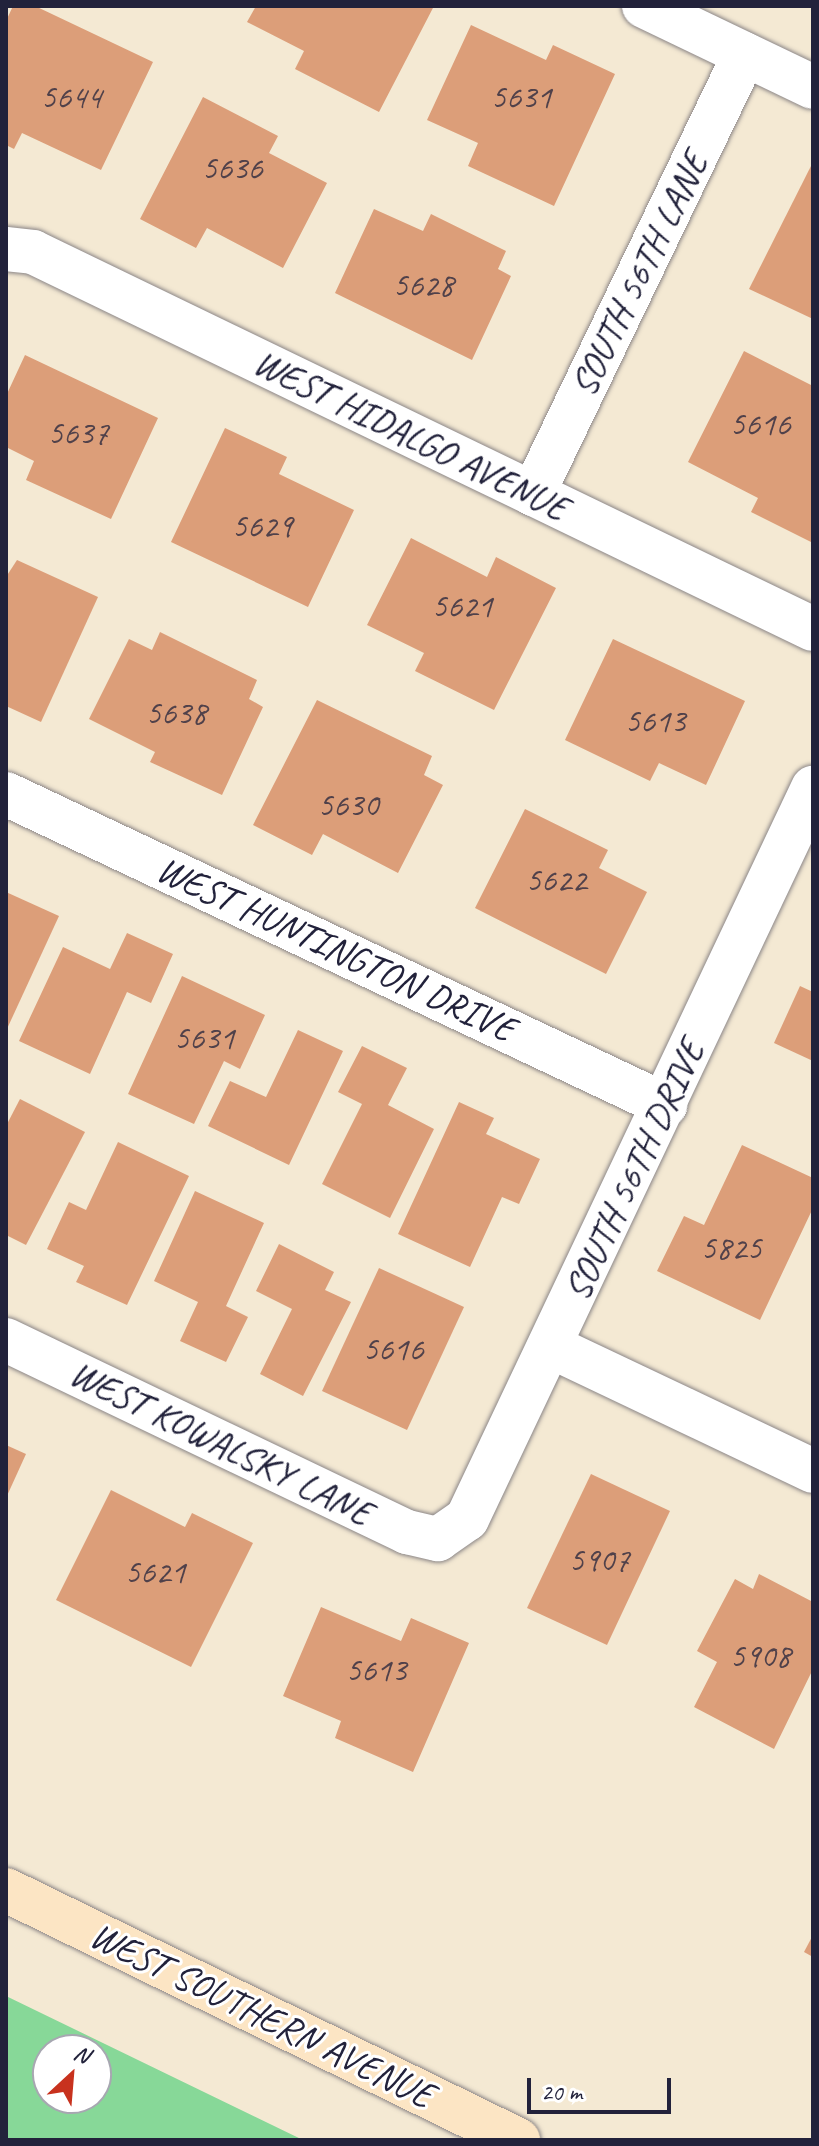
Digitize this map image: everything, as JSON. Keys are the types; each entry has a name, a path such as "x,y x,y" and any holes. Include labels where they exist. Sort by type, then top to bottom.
{"main road":[{"name":"WEST SOUTHERN AVENUE","path":"6,1890 518,2140"}],"street":[{"path":"644,6 813,87"},
{"name":"SOUTH 56TH LANE","path":"533,494 745,54"},
{"name":"WEST HIDALGO AVENUE","path":"6,249 33,252 813,629"},
{"name":"SOUTH 56TH DRIVE","path":"438,1539 467,1519 813,788"},
{"name":"WEST HUNTINGTON DRIVE","path":"6,794 665,1105"},
{"name":"WEST KOWALSKY LANE","path":"6,1340 407,1532 438,1539"},
{"path":"550,1346 813,1471"}],"green space":[{"path":"6,1996 84,2034 32,2034 32,2114 112,2114 112,2047 303,2140 6,2140"}],"building":[{"path":"13,6 35,6 153,62 101,170 22,133 14,149 6,145 6,21"},
{"path":"256,6 434,6 379,112 295,69 304,51 247,22"},
{"path":"471,25 546,60 553,45 615,74 554,206 468,166 478,143 427,120"},
{"path":"203,97 278,136 269,153 327,183 283,268 207,228 196,248 140,219"},
{"path":"813,162 813,319 749,289"},
{"path":"374,209 423,231 431,214 506,251 498,269 511,276 472,360 335,293"},
{"path":"744,351 813,386 811,542 751,512 758,498 688,462"},
{"path":"25,355 158,418 111,519 26,480 34,461 6,447 6,396"},
{"path":"225,428 287,457 279,474 354,510 308,607 171,542"},
{"path":"411,538 487,577 496,557 556,588 494,710 415,671 424,653 367,625"},
{"path":"17,560 98,597 41,722 6,706 6,577"},
{"path":"160,632 257,680 249,699 263,707 222,795 150,762 155,752 89,719 129,639 152,650"},
{"path":"613,639 745,701 706,785 659,763 650,781 565,740"},
{"path":"317,700 432,756 424,775 443,785 398,873 323,834 312,855 253,825"},
{"path":"525,809 608,850 599,868 647,892 606,974 475,908"},
{"path":"6,892 59,916 6,1031"},
{"path":"127,933 173,954 151,1003 127,992 90,1074 19,1041 63,947 110,969"},
{"path":"182,976 265,1015 240,1069 224,1061 194,1124 128,1094"},
{"path":"800,986 813,992 813,1061 774,1043"},
{"path":"298,1030 343,1051 289,1165 208,1126 230,1081 266,1097"},
{"path":"362,1046 407,1068 388,1105 434,1129 390,1218 322,1184 362,1104 338,1092"},
{"path":"20,1099 85,1132 26,1245 6,1235 6,1126"},
{"path":"459,1102 494,1118 486,1134 540,1159 519,1204 502,1197 470,1267 398,1234"},
{"path":"118,1142 189,1176 127,1305 76,1282 84,1266 47,1249 69,1202 86,1210"},
{"path":"742,1145 813,1178 813,1208 760,1320 657,1271 684,1216 704,1225"},
{"path":"195,1191 264,1223 226,1306 248,1317 226,1362 180,1341 198,1302 154,1281"},
{"path":"279,1244 334,1272 325,1290 351,1302 303,1396 260,1374 292,1309 256,1291"},
{"path":"379,1268 464,1307 407,1430 322,1391"},
{"path":"6,1445 26,1454 6,1498"},
{"path":"591,1474 670,1511 607,1645 527,1608"},
{"path":"111,1490 185,1527 192,1513 253,1543 191,1667 56,1600"},
{"path":"759,1574 813,1602 813,1669 774,1749 694,1707 717,1662 697,1651 735,1579 753,1589"},
{"path":"321,1607 401,1641 411,1618 469,1643 413,1772 335,1738 341,1721 283,1696"},
{"path":"813,1935 813,1957 804,1952"}]}
